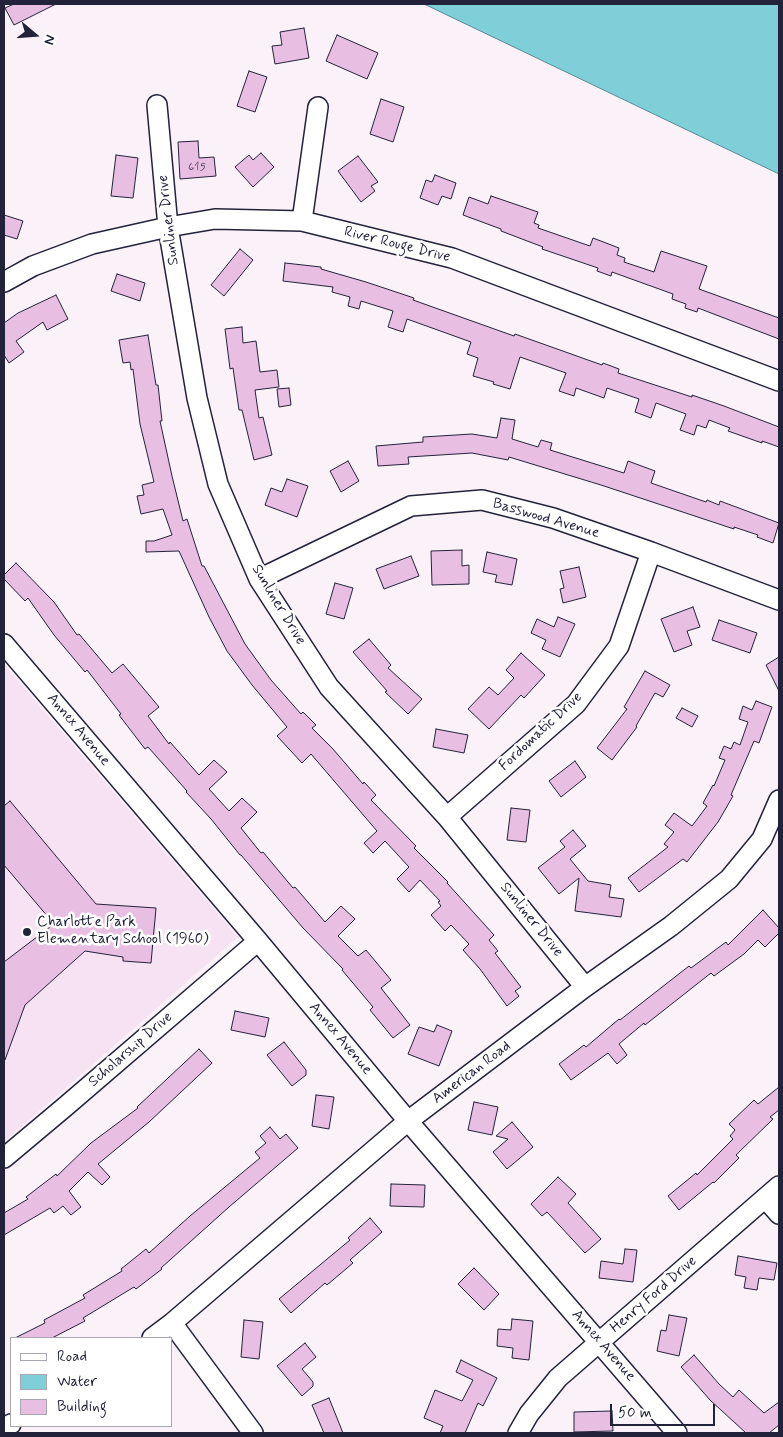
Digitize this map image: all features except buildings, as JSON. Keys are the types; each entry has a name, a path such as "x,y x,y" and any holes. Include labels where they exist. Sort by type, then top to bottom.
{"street":[{"name":"Sunliner Drive","path":"157,105 168,227 197,398 218,484 259,579 329,687 447,817 585,987"},
{"path":"302,221 318,107"},
{"name":"River Rouge Drive","path":"4,282 33,266 92,244 168,227 215,219 302,221 452,258 779,381"},
{"name":"Basswood Avenue","path":"259,579 411,506 482,500 553,518 779,600"},
{"name":"Fordomatic Drive","path":"447,817 576,704 619,646 651,552"},
{"name":"Annex Avenue","path":"4,644 258,941 408,1121 677,1433"},
{"name":"American Road","path":"153,1337 408,1121 585,987 671,926 729,880 762,839 779,800"},
{"name":"Scholarship Drive","path":"4,1158 258,941"},
{"name":"Henry Ford Drive","path":"518,1433 529,1414 558,1378 779,1186"},
{"path":"764,1198 779,1214"},
{"path":"172,1323 253,1433"}],"shaded area":[{"path":"4,664 238,937 4,1142"}],"water":[{"path":"424,4 779,4 779,174"}],"place":[{"name":"Charlotte Park Elementary School (1960)","path":"27,932"}]}
